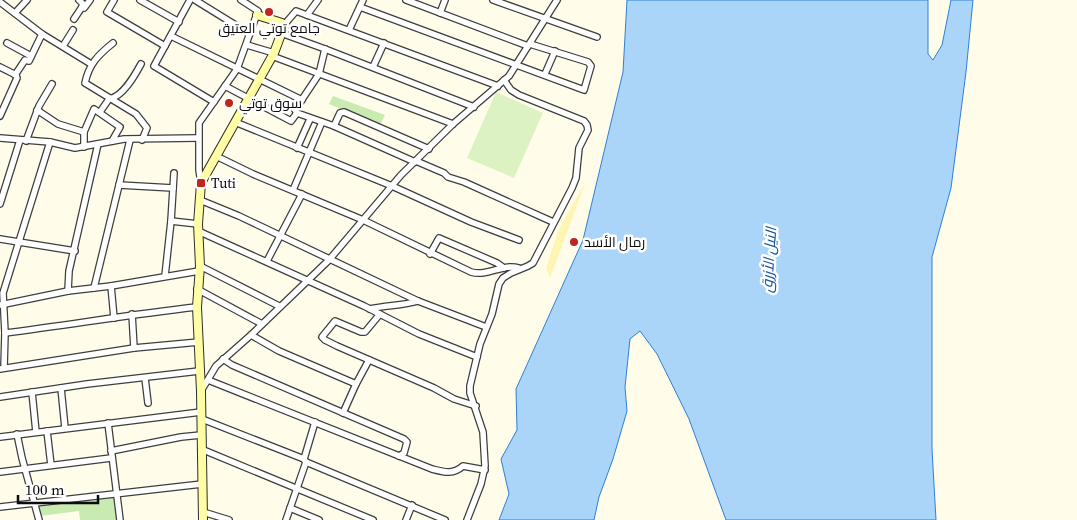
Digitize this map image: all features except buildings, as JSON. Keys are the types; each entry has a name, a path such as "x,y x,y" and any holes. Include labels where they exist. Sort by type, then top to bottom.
{"street":[{"path":"15,13 27,0"},
{"path":"79,0 83,4 82,7"},
{"path":"74,19 82,7 84,8 90,0"},
{"path":"114,0 107,12 164,46"},
{"path":"140,0 179,22"},
{"path":"190,0 154,66 214,102"},
{"path":"195,0 250,34"},
{"path":"229,520 201,518 202,415 197,290 200,268 198,227 201,183 198,138 199,123 238,69 257,15 258,11 251,3 242,0"},
{"path":"307,14 318,0"},
{"path":"349,30 363,0"},
{"path":"360,7 584,90 591,66 588,62 529,45 406,0"},
{"path":"440,13 445,0"},
{"path":"493,0 597,37"},
{"path":"201,391 216,366 329,260 401,175 453,124 504,80 516,65 557,0"},
{"path":"0,2 42,34 90,64"},
{"path":"201,183 273,55 282,29 296,11 498,86"},
{"path":"257,15 280,22 282,29 325,49 474,107"},
{"path":"63,46 73,30"},
{"path":"0,116 17,78 15,75 25,60 28,61 42,34"},
{"path":"171,36 302,100"},
{"path":"7,43 31,56"},
{"path":"113,43 90,64 85,83 134,113 147,128 142,140"},
{"path":"373,67 384,43"},
{"path":"247,44 319,74 453,124"},
{"path":"325,49 319,74 294,110 297,113 334,126 553,222"},
{"path":"545,74 555,52"},
{"path":"100,112 109,99 114,98 128,86 141,64"},
{"path":"0,68 15,75"},
{"path":"468,520 485,470 484,432 470,393 470,386 486,327 503,278 519,268 532,263 572,188 576,178 579,148 588,130 584,121 519,95 511,90 504,80"},
{"path":"0,204 3,183 37,110 52,84"},
{"path":"225,86 290,121 297,113"},
{"path":"84,147 84,132 93,109 96,109 120,127 112,141"},
{"path":"37,110 58,124 84,132"},
{"path":"334,126 340,113 344,112 429,148"},
{"path":"297,148 310,119"},
{"path":"234,122 392,186 471,222 519,240"},
{"path":"293,190 322,122"},
{"path":"0,138 50,142 75,148 112,141 198,138"},
{"path":"94,288 130,140"},
{"path":"50,142 3,293 2,368 85,357 134,348 198,342"},
{"path":"68,291 69,271 98,144"},
{"path":"216,156 363,220 430,254 478,274 513,266 519,268"},
{"path":"164,276 171,221 174,173"},
{"path":"119,185 173,188"},
{"path":"267,261 302,194"},
{"path":"200,200 218,206 418,301 486,327"},
{"path":"171,221 198,227 419,334 477,357"},
{"path":"430,254 439,238 497,263 504,268"},
{"path":"0,239 74,251"},
{"path":"2,304 68,291 111,286 200,268 280,306"},
{"path":"111,286 114,318"},
{"path":"197,290 262,324"},
{"path":"370,309 407,305 418,301"},
{"path":"3,337 132,314 197,306"},
{"path":"132,314 134,348"},
{"path":"380,314 365,332 335,320 322,337 454,399 476,406"},
{"path":"251,335 279,351 356,384"},
{"path":"223,359 232,365 404,439 407,442 404,453 399,456"},
{"path":"343,413 369,360"},
{"path":"0,397 199,371"},
{"path":"145,378 148,403"},
{"path":"208,380 445,473 458,470 463,466 485,470"},
{"path":"61,388 65,428"},
{"path":"32,392 36,432"},
{"path":"0,437 108,423 202,415 445,520"},
{"path":"286,520 297,489 315,422"},
{"path":"108,423 120,520"},
{"path":"47,431 51,465"},
{"path":"17,434 39,520"},
{"path":"111,451 202,434"},
{"path":"201,449 373,520"},
{"path":"0,472 111,458"},
{"path":"0,507 202,484"},
{"path":"406,520 412,505"},
{"path":"290,508 319,520"}],"green space":[{"path":"496,92 543,113 514,178 467,158"},
{"path":"333,96 385,115 380,125 329,104"},
{"path":"115,495 118,520 80,520 79,511 40,516 38,505"}],"sand":[{"path":"598,149 550,278 546,268 559,229 586,181"}],"water":[{"name":"النيل الأزرق","path":"627,0 928,0 928,54 933,60 942,45 951,0 973,0 951,188 932,257 932,449 936,520 726,520 689,419 657,354 640,331 630,339 625,387 627,411 613,459 599,497 594,520 499,520 509,494 501,459 517,430 516,389 583,240 623,72"}],"place":[{"name":"جامع توتي العتيق","path":"269,12"},
{"name":"سوق توتي","path":"229,103"},
{"name":"Tuti","path":"201,183"},
{"name":"رمال الأسد","path":"574,242"}]}
